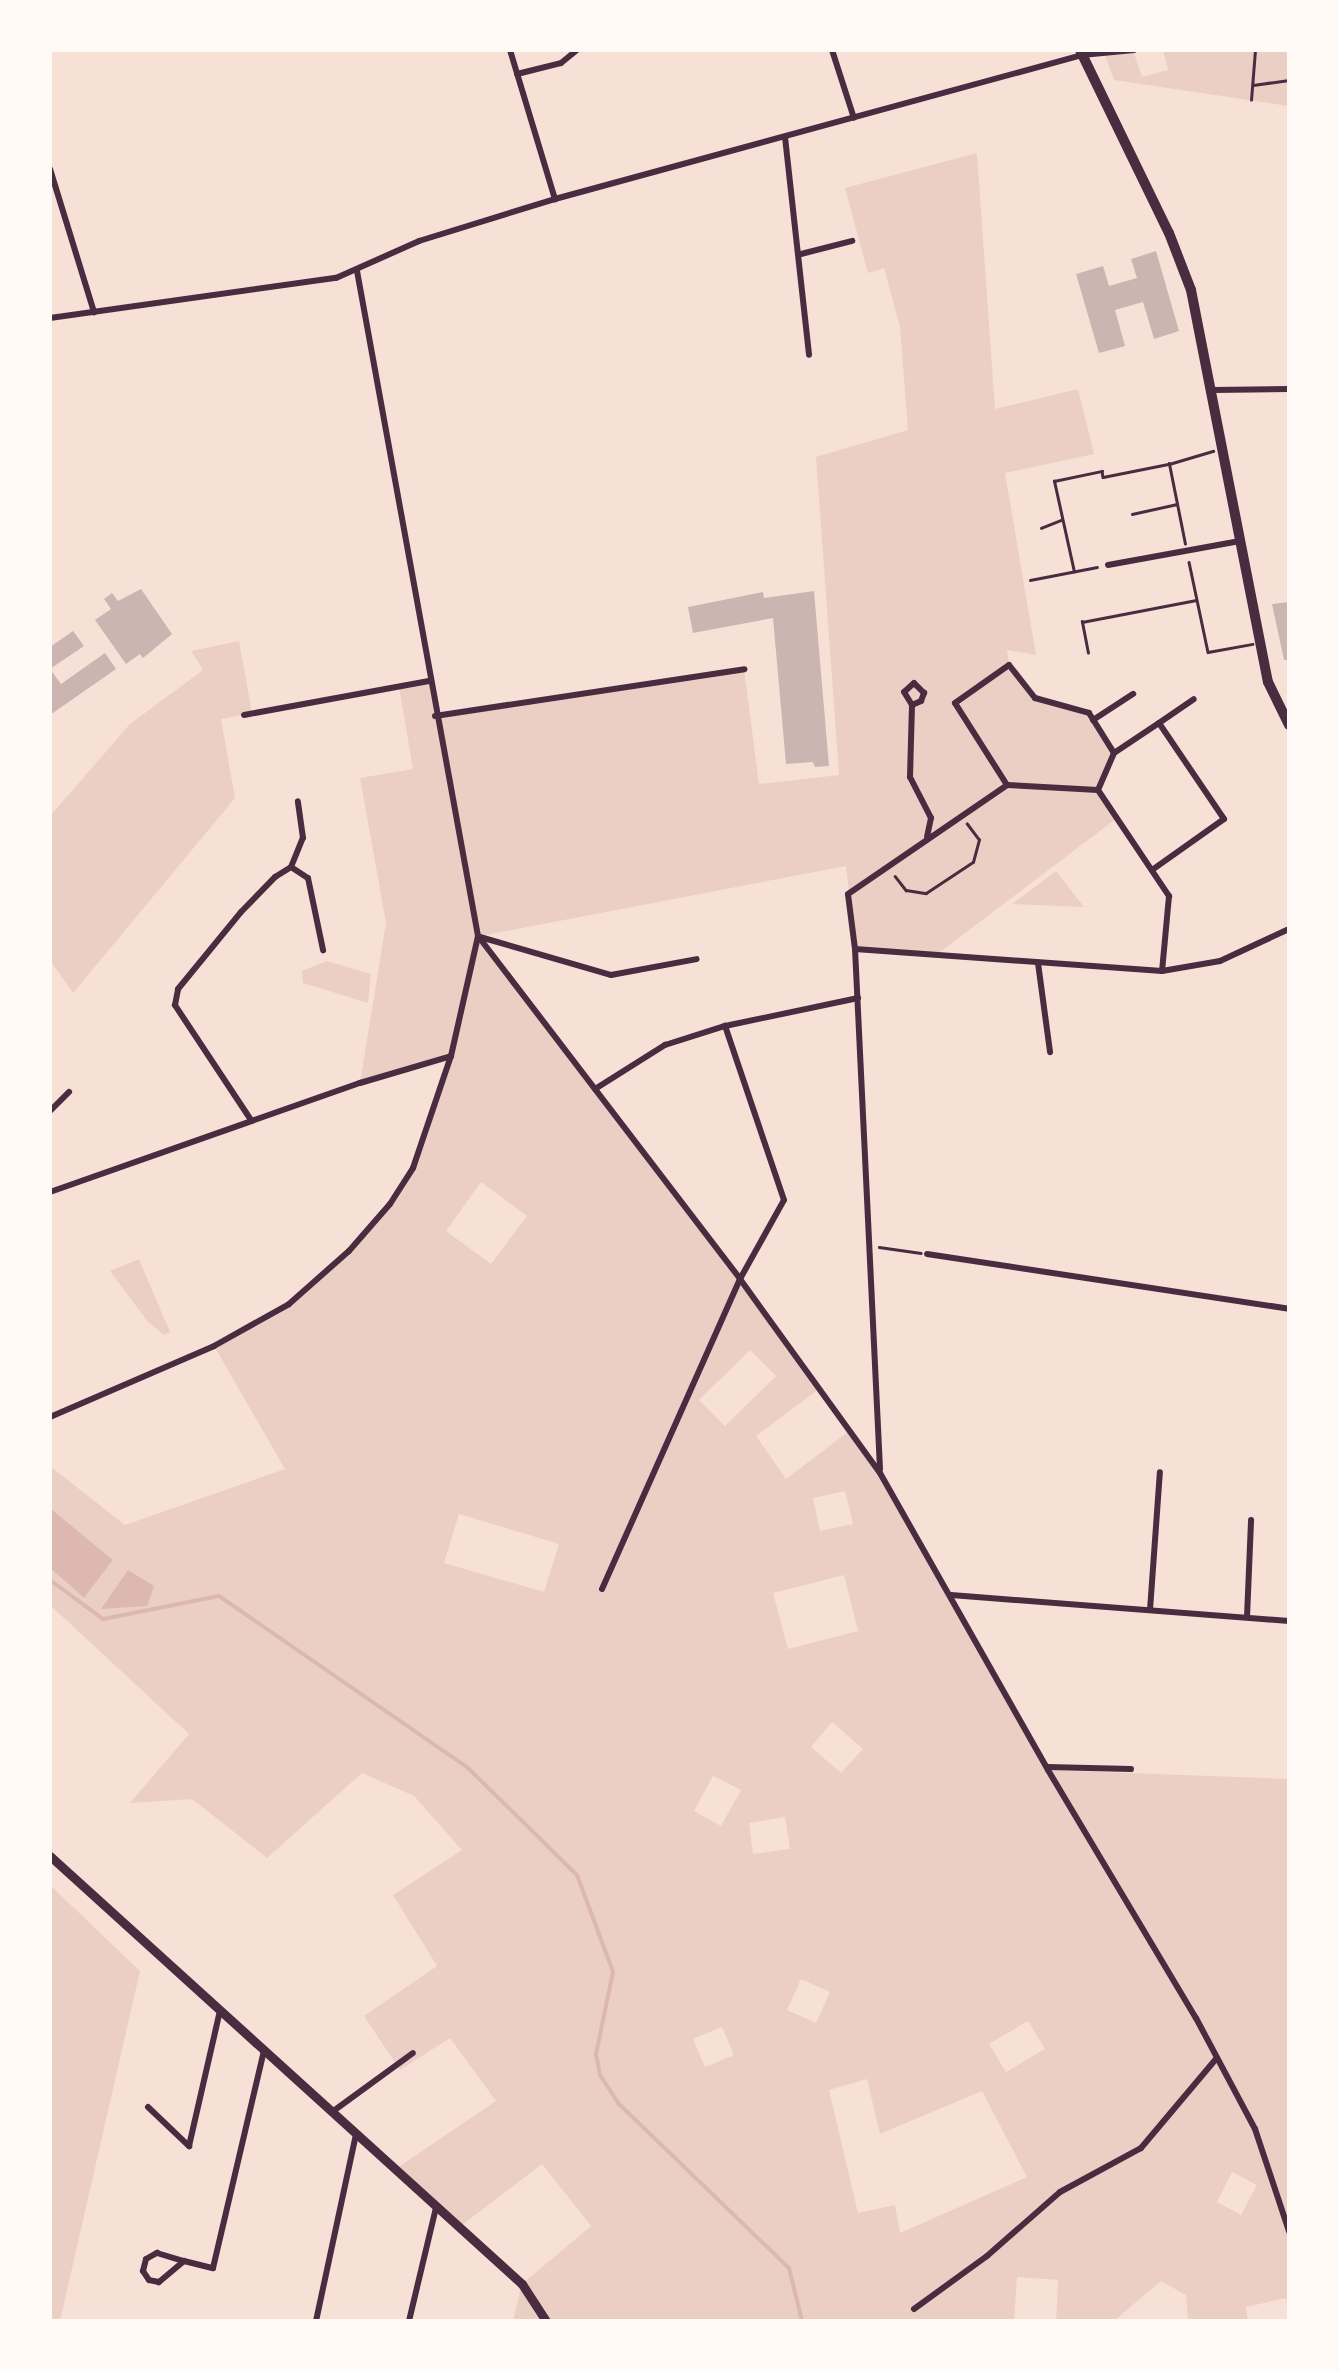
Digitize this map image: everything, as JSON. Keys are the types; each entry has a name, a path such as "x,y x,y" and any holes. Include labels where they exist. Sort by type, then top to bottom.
{"main road":[{"path":"1081,53 1170,236 1191,290 1272,697 1289,725"}],"street":[{"path":"510,50 555,199"},
{"path":"517,74 561,63 577,50"},
{"path":"832,50 854,118"},
{"path":"50,318 336,278 418,240 555,199 1081,53 1134,50"},
{"path":"785,137 801,254 809,355"},
{"path":"50,169 94,312"},
{"path":"801,254 852,241"},
{"path":"50,1417 214,1346 289,1304 350,1251 390,1204 413,1168 451,1056 478,936 356,271"},
{"path":"1213,390 1289,389"},
{"path":"1108,565 1241,541"},
{"path":"1007,785 955,703 1008,665 1035,698 1089,713 1114,753"},
{"path":"435,716 744,669"},
{"path":"244,715 429,681"},
{"path":"1093,720 1133,694"},
{"path":"1098,790 1114,753 1194,699"},
{"path":"912,705 910,776 932,826 924,842"},
{"path":"1152,870 1224,819 1159,723"},
{"path":"880,1473 858,998 848,894 1007,785 1098,790"},
{"path":"1098,790 1168,896 1162,972"},
{"path":"252,1120 175,1005 178,989 241,912 275,877 292,868 303,838 298,801"},
{"path":"292,868 308,878 324,950"},
{"path":"855,949 1162,972 1220,961 1289,929"},
{"path":"478,936 611,974 697,959"},
{"path":"478,936 740,1279 880,1473 1046,1767 1186,2000 1255,2129 1289,2231"},
{"path":"1038,962 1050,1052"},
{"path":"595,1089 665,1045 724,1026 858,998"},
{"path":"602,1589 740,1279 784,1200 724,1026"},
{"path":"50,1192 252,1120 451,1056"},
{"path":"50,1111 69,1092"},
{"path":"927,1254 1289,1309"},
{"path":"1150,1610 1160,1472"},
{"path":"1247,1618 1251,1520"},
{"path":"951,1595 1289,1620"},
{"path":"1046,1767 1131,1768"},
{"path":"50,1856 522,2284 546,2321"},
{"path":"148,2107 188,2146 220,2012"},
{"path":"184,2260 160,2282 149,2280 143,2271 146,2259 156,2253 184,2260 214,2268 264,2051"},
{"path":"331,2112 413,2054"},
{"path":"914,2309 987,2256 1060,2192 1141,2148 1216,2060"},
{"path":"316,2321 356,2136"},
{"path":"410,2321 436,2208"}],"path":[{"path":"1250,100 1256,50"},
{"path":"1252,85 1289,80"},
{"path":"1074,572 1054,481 1102,470 1103,478 1224,448"},
{"path":"1170,464 1208,652 1260,642"},
{"path":"1132,514 1178,504"},
{"path":"1041,528 1062,520"},
{"path":"1030,580 1108,565"},
{"path":"1088,652 1082,622 1197,600"},
{"path":"888,866 906,890 926,892 973,862 978,840 962,816"},
{"path":"869,1246 927,1254"}],"shaded area":[{"path":"1133,50 1142,77 1168,70 1163,50 1289,50 1289,106 1114,80 1104,53"},
{"path":"977,153 995,409 1078,389 1094,454 1005,473 1036,655 1007,650 1009,665 1035,698 1089,713 1114,753 1098,790 1117,818 936,955 855,949 846,866 480,936 819,1389 756,1436 786,1479 849,1431 880,1473 1048,1770 1289,1779 1289,2310 1286,2298 1246,2307 1248,2321 1188,2321 1186,2295 1161,2281 1114,2321 1056,2321 1058,2280 1017,2277 1014,2321 513,2321 522,2284 591,2226 542,2164 458,2228 394,2170 496,2101 450,2038 400,2070 364,2016 437,1966 393,1895 462,1850 414,1796 362,1773 267,1858 192,1799 130,1803 189,1734 50,1605 50,1568 84,1598 113,1560 50,1508 50,1466 125,1525 285,1469 214,1346 289,1304 349,1251 390,1204 428,1134 451,1057 360,1083 386,923 360,778 413,769 399,687 429,681 435,715 744,669 759,784 839,775 816,457 908,430 900,327 884,268 868,273 845,188","holes":["481,1182 527,1216 491,1264 446,1231","750,1350 776,1376 725,1426 699,1400","845,1491 853,1524 820,1531 813,1498","459,1514 559,1544 544,1592 444,1563","844,1575 858,1631 788,1649 773,1593","832,1722 863,1749 841,1773 811,1747","713,1776 741,1790 721,1826 694,1811","785,1817 790,1849 753,1854 749,1823","801,1979 830,1992 816,2023 787,2010","1028,2021 1045,2049 1006,2072 989,2044","722,2027 734,2055 705,2067 693,2039","867,2079 880,2134 982,2091 1027,2177 900,2233 895,2205 858,2213 829,2090","1232,2172 1257,2185 1241,2215 1217,2202"]},
{"path":"239,641 252,713 221,719 235,798 73,993 50,960 50,816 130,724 203,670 191,651"},
{"path":"1056,871 1084,907 1012,904"},
{"path":"327,961 371,974 368,1003 303,983 302,971"},
{"path":"139,1259 170,1332 164,1335 148,1322 110,1271"},
{"path":"50,1508 113,1560 84,1598 50,1568"},
{"path":"128,1570 154,1586 147,1606 101,1609"},
{"path":"50,1885 140,1971 60,2321 50,2321"}],"building":[{"path":"1156,251 1179,331 1154,339 1143,302 1115,310 1125,346 1099,353 1076,274 1103,266 1109,286 1137,278 1131,259"},
{"path":"141,589 172,634 143,658 140,654 126,664 95,620 111,609 104,599 112,593 118,601"},
{"path":"814,591 829,766 815,767 813,762 786,764 773,618 693,633 688,607 763,592 764,598"},
{"path":"1289,602 1289,660 1284,660 1272,604"},
{"path":"73,631 84,646 50,669 50,647"},
{"path":"105,653 116,669 50,715 50,669 61,684"}],"waterway":[{"path":"50,1580 103,1619 219,1596 468,1768 577,1875 613,1972 596,2054 600,2075 618,2103 789,2268 802,2321"}]}
